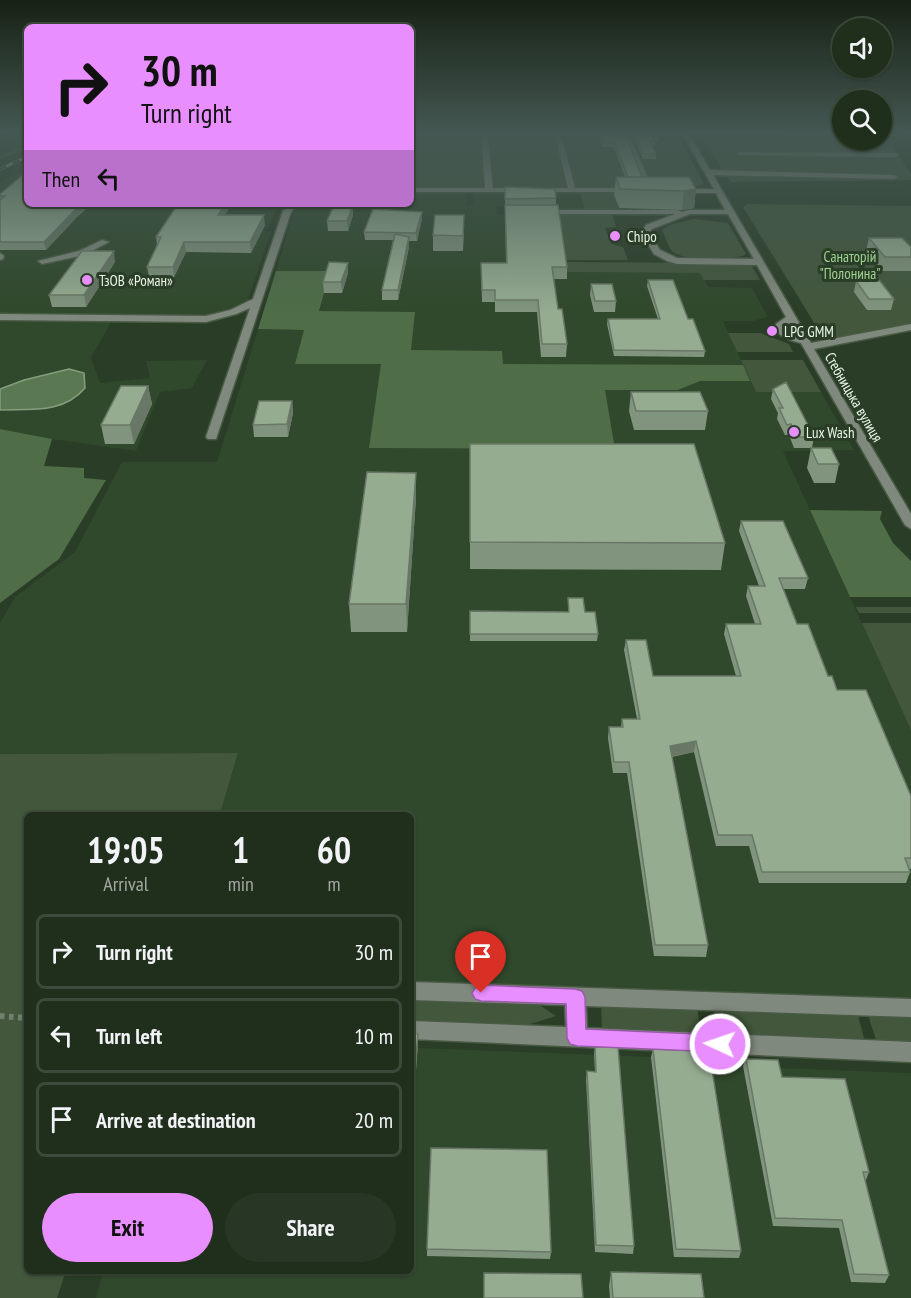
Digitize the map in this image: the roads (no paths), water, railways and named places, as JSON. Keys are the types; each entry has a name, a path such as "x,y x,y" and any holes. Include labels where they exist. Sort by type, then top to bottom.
{"street":[{"name":"Стебницька вулиця","path":"718,192 911,525"},
{"path":"212,437 287,211 291,207"},
{"path":"530,212 730,212"},
{"path":"689,212 646,228 645,233 658,255 677,261 759,262"},
{"path":"42,261 81,253 105,242"},
{"path":"0,317 206,319 233,312 257,302"},
{"path":"806,344 821,345 911,327"},
{"path":"892,492 911,494"},
{"path":"414,991 911,1008"},
{"path":"575,997 577,1038"},
{"path":"414,1030 911,1052"}],"place":[{"name":"Chipo","path":"615,236"},
{"name":"ТзОВ «Роман»","path":"87,280"},
{"name":"LPG GMM","path":"772,331"},
{"name":"Lux Wash","path":"794,432"}],"park label":[{"name":"Санаторій \"Полонина\"","path":"850,264"}]}
